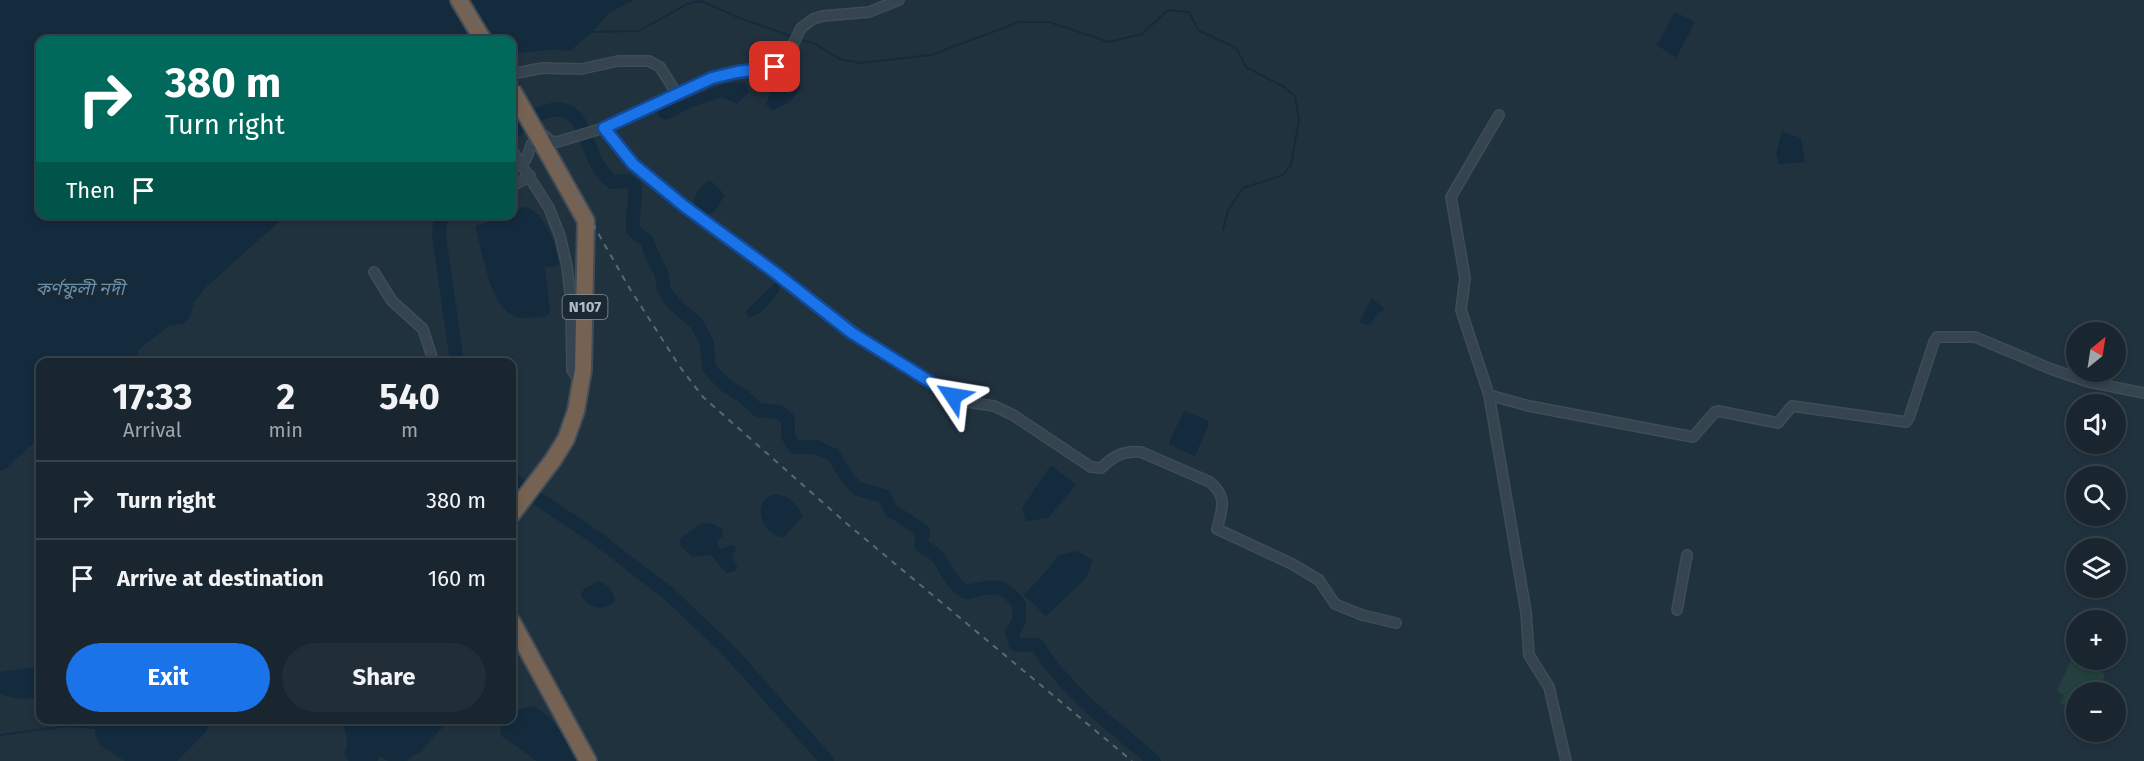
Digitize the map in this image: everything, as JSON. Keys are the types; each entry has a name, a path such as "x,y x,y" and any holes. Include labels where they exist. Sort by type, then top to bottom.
{"highway":[{"path":"459,0 481,36"},
{"name":"N107","path":"516,97 586,221 582,384 570,430 561,449 516,508"},
{"path":"516,629 588,761"}],"street":[{"path":"522,164 527,159 530,144 537,138 544,135 556,142 594,132 723,75 775,67 789,53 801,28 807,22 823,16 870,12 898,0"},
{"path":"516,73 542,68 580,69 618,61 649,61 660,67 677,94"},
{"path":"1498,115 1451,197 1465,278 1461,310 1489,395 1526,612 1529,655 1549,687 1566,761"},
{"path":"604,128 633,164 658,186 874,347 962,401 994,406 1013,415 1091,467 1101,468 1125,452 1141,452 1210,482 1217,489 1222,501 1217,529 1292,564 1319,580 1335,604 1362,615 1396,623"},
{"path":"516,156 554,219 563,248 571,302 572,370 582,384"},
{"path":"516,184 530,176"},
{"path":"374,272 392,301 423,329 432,358"},
{"path":"1489,395 1529,406 1693,437 1718,411 1778,423 1792,406 1906,422 1934,342 1937,337 1956,336 1975,337 2051,369 2089,382 2144,393"},
{"path":"1677,610 1687,555"}],"green space":[{"path":"2066,670 2101,670 2105,676 2102,682 2066,682 2066,707 2060,703 2064,695 2057,691"}],"water":[{"name":"কর্ণফুলী নদী","path":"0,0 634,0 609,13 570,51 556,49 516,54 516,36 36,36 36,219 282,219 207,286 194,302 190,317 185,323 169,326 138,350 138,358 36,358 36,441 4,470 0,471"},
{"path":"1675,12 1695,22 1676,58 1657,45"},
{"path":"790,79 801,88 790,102 772,111 766,104 771,90"},
{"path":"741,82 746,84 749,92 737,104 722,97 692,107 667,120 660,118 657,114 659,110 721,85"},
{"path":"1782,132 1801,138 1805,162 1779,164 1776,153"},
{"path":"710,180 725,195 714,212 707,215 694,204 694,200 699,190"},
{"path":"527,207 540,217 550,232 558,258 559,266 545,267 550,313 545,317 516,317 507,312 500,303 488,278 475,226 497,219 516,219 516,210"},
{"path":"775,283 780,286 773,299 758,314 749,317 747,310"},
{"path":"1372,298 1385,310 1378,313 1370,325 1359,322"},
{"path":"1184,411 1207,420 1209,424 1195,456 1170,445 1169,442"},
{"path":"1051,465 1076,485 1048,518 1026,521 1022,508"},
{"path":"773,494 791,500 803,516 784,537 770,531 761,516 763,503"},
{"path":"701,523 714,524 723,530 723,536 718,540 717,545 720,548 730,545 737,547 732,557 737,565 736,571 726,573 711,555 693,557 681,547 682,537"},
{"path":"1077,551 1093,560 1086,578 1046,616 1024,595 1058,555"},
{"path":"598,581 612,591 615,601 602,608 592,606 581,595 584,589"},
{"path":"36,667 36,697 9,697 0,693 0,672"},
{"path":"533,706 547,716 577,755 577,761 537,761 500,735 503,724 516,724 516,712"},
{"path":"100,724 210,724 205,733 177,761 125,761 101,746 95,736 96,728"},
{"path":"341,724 446,724 421,751 407,761 388,761 380,757 377,761 349,761 344,755 347,737"}],"waterway":[{"path":"591,32 639,31 687,4 701,1 742,19 794,37"},
{"path":"799,39 815,44 840,59 861,63 931,55 1019,22 1049,22 1109,42 1142,34 1168,10 1189,12 1198,30 1236,48 1246,67 1284,87 1295,96 1299,120 1291,165 1283,175 1243,188 1228,210 1223,230"},
{"path":"516,130 530,117 537,114 555,110 565,110 572,114 583,130 595,160 605,175 612,182 628,181 635,187 633,230 647,241 661,272 664,290 673,303 697,324 707,343 709,368 725,385 743,396 758,410 779,412 788,419 788,436 795,447 816,447 833,455 849,480 858,489 884,496 891,510 923,531 921,546 938,557 955,583 966,592 996,588 1012,597 1019,604 1019,621 1012,633 1016,645 1037,645 1076,693 1154,761"},
{"path":"441,219 439,235 456,358"},
{"path":"516,482 595,537 668,593 729,651 827,761"},
{"path":"0,735 68,726 96,728"}],"railway":[{"path":"462,0 484,36"},
{"path":"516,97 541,141 555,158 630,289 680,367 703,397 846,523 1132,761"}],"route":[{"path":"775,67 712,78 604,128 633,164 684,206 773,271 852,333 953,396"}]}
